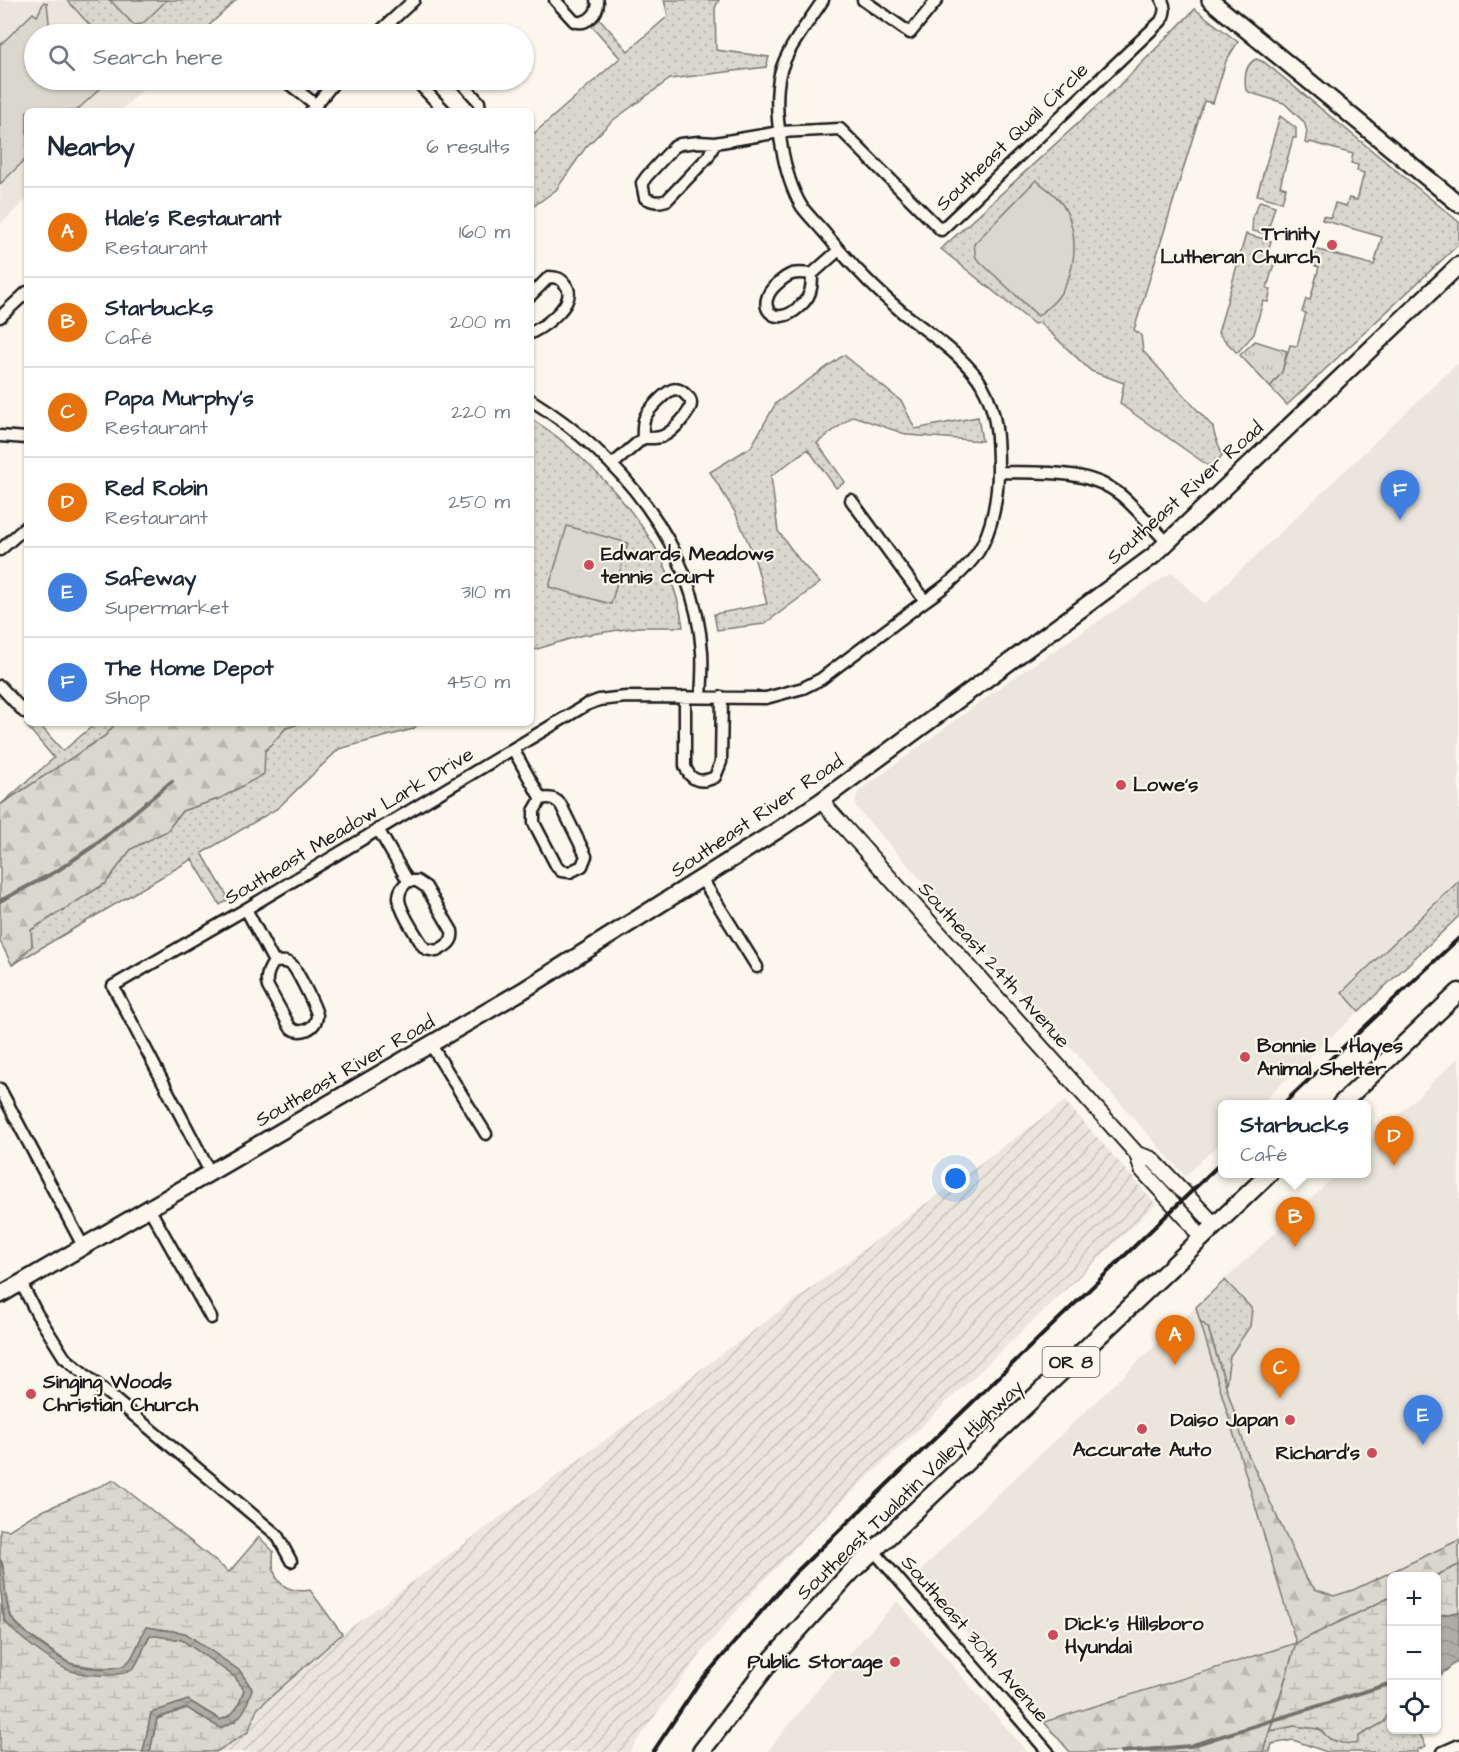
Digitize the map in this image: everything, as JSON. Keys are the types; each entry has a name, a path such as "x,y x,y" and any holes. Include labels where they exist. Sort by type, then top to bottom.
{"main road":[{"path":"1210,0 1459,204"},
{"name":"Southeast River Road","path":"0,1295 431,1046 702,879 821,801 1137,568 1459,265"},
{"path":"1345,1100 1459,992"},
{"name":"Southeast Tualatin Valley Highway","path":"701,1752 774,1657 873,1550 1264,1178"}],"street":[{"path":"388,23 414,0"},
{"path":"555,0 578,23 583,23 596,12 598,7 596,0"},
{"name":"Southeast Meadow Lark Drive","path":"210,1172 113,986 586,705 600,700 626,697 766,698 803,688 821,679 954,580 979,551 989,529 997,488 998,436 993,407 978,378 962,360 873,286 838,250 802,207 792,185 782,147 778,90 781,73 790,52 823,0"},
{"path":"863,0 910,33 937,0"},
{"name":"Southeast Quail Circle","path":"780,132 840,129 941,230 1161,21 1165,11 1162,0"},
{"path":"294,90 313,108 328,90"},
{"path":"425,90 442,108"},
{"path":"468,90 478,102 479,108"},
{"path":"715,143 708,157 667,200 653,202 645,198 642,183 646,176 680,144 715,143 780,132"},
{"path":"812,274 798,272 787,275 767,295 766,303 769,311 778,317 792,314 807,300 811,290 812,274 838,250"},
{"path":"534,292 549,277 557,277 568,289 568,298 563,307 543,327 534,332"},
{"path":"0,317 24,295"},
{"path":"612,465 643,438 665,435 688,413 692,405 682,390 668,391 645,413 642,424 643,438"},
{"path":"534,402 581,436 612,465 642,499 671,543 691,592 698,622 702,650 701,697"},
{"path":"0,436 24,438"},
{"path":"998,472 1063,474 1083,477 1108,487 1121,496 1167,542"},
{"path":"851,500 925,601"},
{"path":"0,550 24,529"},
{"path":"0,686 24,712"},
{"path":"685,698 685,766 688,774 701,781 715,777 721,762 722,697"},
{"path":"513,749 541,800"},
{"path":"552,798 561,805 585,851 585,861 582,866 570,872 561,871 557,867 534,823 534,811 541,800 552,798"},
{"name":"Southeast 24th Avenue","path":"821,801 1137,1154 1142,1170 1187,1218 1201,1238"},
{"path":"378,829 408,881"},
{"path":"702,879 758,967"},
{"path":"408,881 422,883 426,887 452,931 451,941 437,951 426,949 423,946 400,904 402,887 408,881"},
{"path":"246,909 274,962"},
{"path":"283,961 293,967 315,1008 317,1019 314,1025 302,1032 290,1027 268,987 267,974 274,962 283,961"},
{"path":"431,1046 486,1134"},
{"path":"0,1089 83,1246"},
{"name":"Southeast 24th Avenue","path":"1137,1154 1152,1159 1215,1225"},
{"path":"149,1208 210,1317"},
{"path":"21,1283 64,1357 277,1535 291,1560"},
{"name":"Southeast 30th Avenue","path":"873,1550 1048,1752"},
{"path":"1443,1752 1459,1745"}],"shaded area":[{"path":"0,0 236,0 211,24 24,24 24,90 142,90 123,108 24,108 24,202 0,224"},
{"path":"1459,362 1459,881 1342,992 1359,1011 1264,1100 1218,1100 1218,1145 1185,1176 856,807 855,801 859,791 1009,681 1172,572 1205,604"},
{"path":"1459,1057 1459,1565 1441,1573 1387,1572 1387,1599 1296,1643 1044,1722 917,1575 961,1529 1333,1178 1371,1178 1371,1141"},
{"path":"1065,1101 1156,1204 810,1532 742,1604 703,1651 629,1752 216,1752 248,1732 257,1709 342,1634"},
{"name":"Public Storage","path":"897,1601 1027,1752 767,1752 824,1682"}],"green space":[{"path":"67,0 236,0 211,24 89,24"},
{"path":"110,0 167,0 142,24 133,24"},
{"path":"664,0 719,0 715,8 716,50 769,57 766,67 670,79 612,121 586,147 556,190 534,206 534,133 620,58 592,26 600,19 628,51 668,16"},
{"path":"44,2 47,3 49,24 24,24 24,90 99,90 79,108 24,108 24,161 0,184 0,45 33,13 37,16"},
{"path":"1195,9 1238,42 1226,61 1213,103 1204,101 1134,330 1141,335 1143,351 1213,427 1222,455 1213,469 1120,404 1124,383 1091,371 1040,323 1034,324 941,249 1122,83"},
{"path":"1256,59 1264,62 1459,222 1459,244 1287,405 1270,387 1282,372 1290,345 1297,346 1306,313 1302,312 1306,299 1310,300 1319,267 1315,266 1317,255 1310,253 1311,248 1374,265 1382,237 1322,220 1323,216 1331,218 1335,203 1346,206 1349,198 1357,200 1364,173 1357,171 1358,165 1351,163 1353,154 1310,142 1305,143 1307,131 1304,122 1284,103 1246,90 1246,72 1249,65"},
{"path":"1280,116 1296,128 1296,138 1293,138 1280,186 1286,188 1282,202 1257,195"},
{"path":"1036,180 1060,201 1071,224 1074,249 1070,275 1065,286 1056,300 1038,316 976,258 974,244"},
{"path":"1260,201 1275,206 1267,234 1252,231 1253,215"},
{"path":"1246,234 1271,241 1267,254 1276,257 1267,288 1271,289 1268,302 1263,301 1254,334 1237,353 1218,333"},
{"path":"1255,341 1287,351 1282,372 1270,387 1240,355"},
{"path":"844,355 902,402 915,429 978,417 982,441 908,435 853,416 817,443 845,482 836,488 808,449 771,476 778,531 820,583 764,624 717,630 714,614 767,604 754,556 735,512 710,472 751,447 776,403"},
{"path":"534,421 576,453 630,510 664,565 673,585 683,627 639,627 579,636 534,650"},
{"name":"Edwards Meadows tennis court","path":"567,526 628,543 611,604 549,587"},
{"path":"27,726 41,726 63,751 92,726 113,726 105,736 0,805 54,758"},
{"path":"113,726 292,726 286,728 265,751 264,774 221,798 182,811 167,831 131,849 106,883 31,930 32,946 12,965 0,941 0,805 105,736"},
{"path":"292,726 416,726 413,729 339,749 278,808 202,853 229,899 220,905 192,859 12,965 32,946 31,930 106,883 131,849 167,831 182,811 221,798 286,728"},
{"path":"1459,881 1459,916 1359,1011 1342,992"},
{"path":"1225,1280 1252,1309 1250,1326 1230,1356 1226,1385 1208,1328 1200,1321 1196,1307"},
{"path":"1200,1321 1208,1328 1246,1450 1305,1577 1315,1589 1334,1596 1387,1574 1387,1599 1296,1643"},
{"path":"114,1480 229,1572 259,1537 273,1551 273,1569 279,1582 293,1590 310,1590 342,1634 257,1709 248,1732 216,1752 150,1752 157,1719 187,1708 220,1728 236,1721 252,1689 240,1671 185,1633 146,1627 130,1662 121,1667 98,1668 69,1663 26,1633 12,1618 4,1595 3,1565 0,1559 0,1529 9,1530 33,1515"},
{"path":"1459,1540 1459,1565 1441,1573 1391,1572"},
{"path":"1459,1565 1459,1612 1441,1615 1441,1573"},
{"path":"1387,1599 1387,1716 1384,1722 1359,1736 1357,1744 1330,1739 1319,1729 1294,1726 1270,1731 1296,1643"},
{"path":"0,1604 5,1622 66,1669 124,1673 144,1647 150,1635 182,1640 235,1677 244,1690 241,1701 234,1712 221,1720 188,1700 151,1713 143,1752 0,1752"},
{"path":"1296,1643 1263,1752 1070,1752 1044,1722"},
{"path":"1387,1716 1387,1734 1420,1734 1426,1746 1417,1750 1418,1752 1327,1752 1293,1740 1272,1744 1270,1752 1263,1752 1270,1731 1294,1726 1319,1729 1330,1739 1359,1736 1384,1722"}],"water":[{"path":"0,1559 4,1572 8,1610 14,1622 64,1660 74,1665 90,1668 115,1668 130,1660 146,1627 185,1633 240,1671 252,1689 242,1714 220,1728 187,1708 157,1718 150,1752 143,1752 151,1713 188,1700 220,1720 230,1715 238,1705 244,1690 235,1677 182,1640 150,1635 136,1664 128,1671 102,1675 68,1670 35,1648 6,1622 1,1600"},
{"path":"1459,1612 1459,1660 1441,1675 1441,1626 1441,1615"}],"waterway":[{"path":"0,901 57,871 95,845 172,781"},
{"path":"1121,1752 1190,1746 1387,1685"}],"railway":[{"path":"1287,1100 1459,938"},
{"path":"653,1752 699,1683 794,1574 1218,1166"}],"place":[{"name":"Trinity Lutheran Church","path":"1332,245"},
{"name":"The Home Depot","path":"1400,520"},
{"name":"Edwards Meadows tennis court","path":"589,565"},
{"name":"Lowe's","path":"1121,785"},
{"name":"Bonnie L. Hayes Animal Shelter","path":"1245,1057"},
{"name":"Red Robin","path":"1394,1166"},
{"name":"Starbucks","path":"1295,1247"},
{"name":"Hale's Restaurant","path":"1175,1365"},
{"name":"Singing Woods Christian Church","path":"31,1394"},
{"name":"Papa Murphy's","path":"1280,1398"},
{"name":"Daiso Japan","path":"1290,1420"},
{"name":"Accurate Auto","path":"1142,1429"},
{"name":"Safeway","path":"1423,1445"},
{"name":"Richard's","path":"1372,1453"},
{"name":"Dick's Hillsboro Hyundai","path":"1053,1635"},
{"name":"Public Storage","path":"895,1662"}]}
